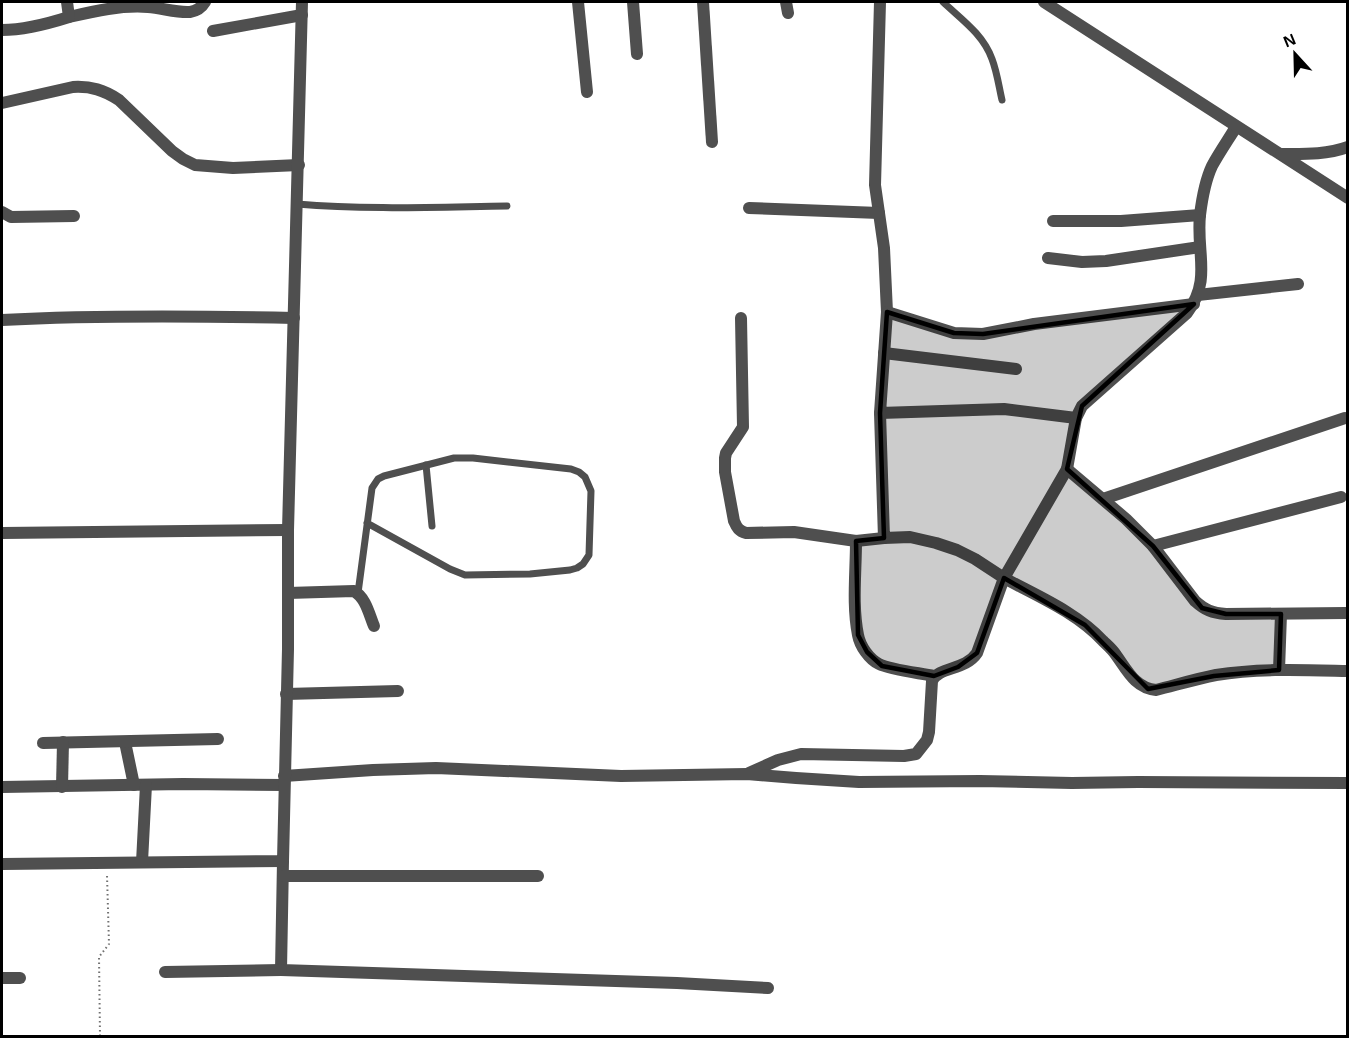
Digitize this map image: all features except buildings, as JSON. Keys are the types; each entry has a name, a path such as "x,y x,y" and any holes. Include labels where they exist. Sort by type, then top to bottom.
{"street":[{"path":"68,2 69,17"},
{"path":"2,30 44,25 128,4 191,12 205,2"},
{"path":"281,970 288,530 302,2"},
{"path":"578,2 587,92"},
{"path":"633,2 637,54"},
{"path":"703,2 712,142"},
{"path":"880,2 875,185 884,248 887,312 880,413 884,538"},
{"path":"1044,2 1347,198"},
{"path":"213,31 302,15"},
{"path":"2,104 73,87 96,88 119,100 172,151 195,165 233,168 299,165"},
{"path":"747,774 778,760 801,754 903,756 916,754 927,740 934,676 964,664 974,658 977,653 1004,578 1066,469 1076,418 1082,406 1187,313 1196,300 1202,282 1200,215 1205,185 1211,168 1236,127"},
{"path":"1280,154 1316,153 1347,147"},
{"path":"748,208 879,213"},
{"path":"2,212 11,217 74,216"},
{"path":"1053,221 1121,221 1200,215"},
{"path":"1048,258 1082,262 1200,248"},
{"path":"887,312 954,333 983,334 1034,324 1298,284"},
{"path":"2,320 97,316 294,318"},
{"path":"741,318 743,427 726,453 725,459 725,472 734,521 738,530 746,533 795,532 856,541 910,537 957,550 1085,624 1113,651 1133,679 1148,689 1156,690 1214,676 1250,671 1347,671"},
{"path":"884,353 1016,369"},
{"path":"880,413 1004,409 1076,418"},
{"path":"1103,499 1345,418"},
{"path":"1066,469 1126,519 1154,546 1202,608 1210,612 1226,614 1346,613"},
{"path":"1154,546 1341,497"},
{"path":"2,533 288,530"},
{"path":"856,541 855,606 861,645 873,661 882,666 934,676"},
{"path":"288,593 348,591 358,593 374,626"},
{"path":"1279,670 1281,614"},
{"path":"286,694 398,691"},
{"path":"43,743 218,739"},
{"path":"62,787 63,742"},
{"path":"125,742 140,785 142,862"},
{"path":"2,788 284,780 373,770 436,768 621,776 747,774 859,782 1347,783"},
{"path":"2,864 283,861"},
{"path":"284,876 538,876"},
{"path":"165,972 281,970 677,982 768,988"},
{"path":"2,978 20,978"}],"lane":[{"path":"943,2 973,29 986,46 992,59 1002,100"},
{"path":"297,204 399,208 507,206"},
{"path":"358,593 367,523 372,488 378,479 384,476 453,458 473,458 579,472 591,491 589,555 578,568 570,570 530,574 465,575 367,523"},
{"path":"426,465 432,526"}],"path":[{"path":"100,1036 99,957 109,944 107,862"}],"highlighted area":[{"path":"1194,304 1082,406 1067,469 1153,546 1202,608 1226,614 1281,614 1279,670 1214,676 1148,689 1085,625 1004,578 977,653 958,667 934,676 882,666 867,652 858,635 856,541 884,538 880,413 887,312 954,333 983,334"}]}
